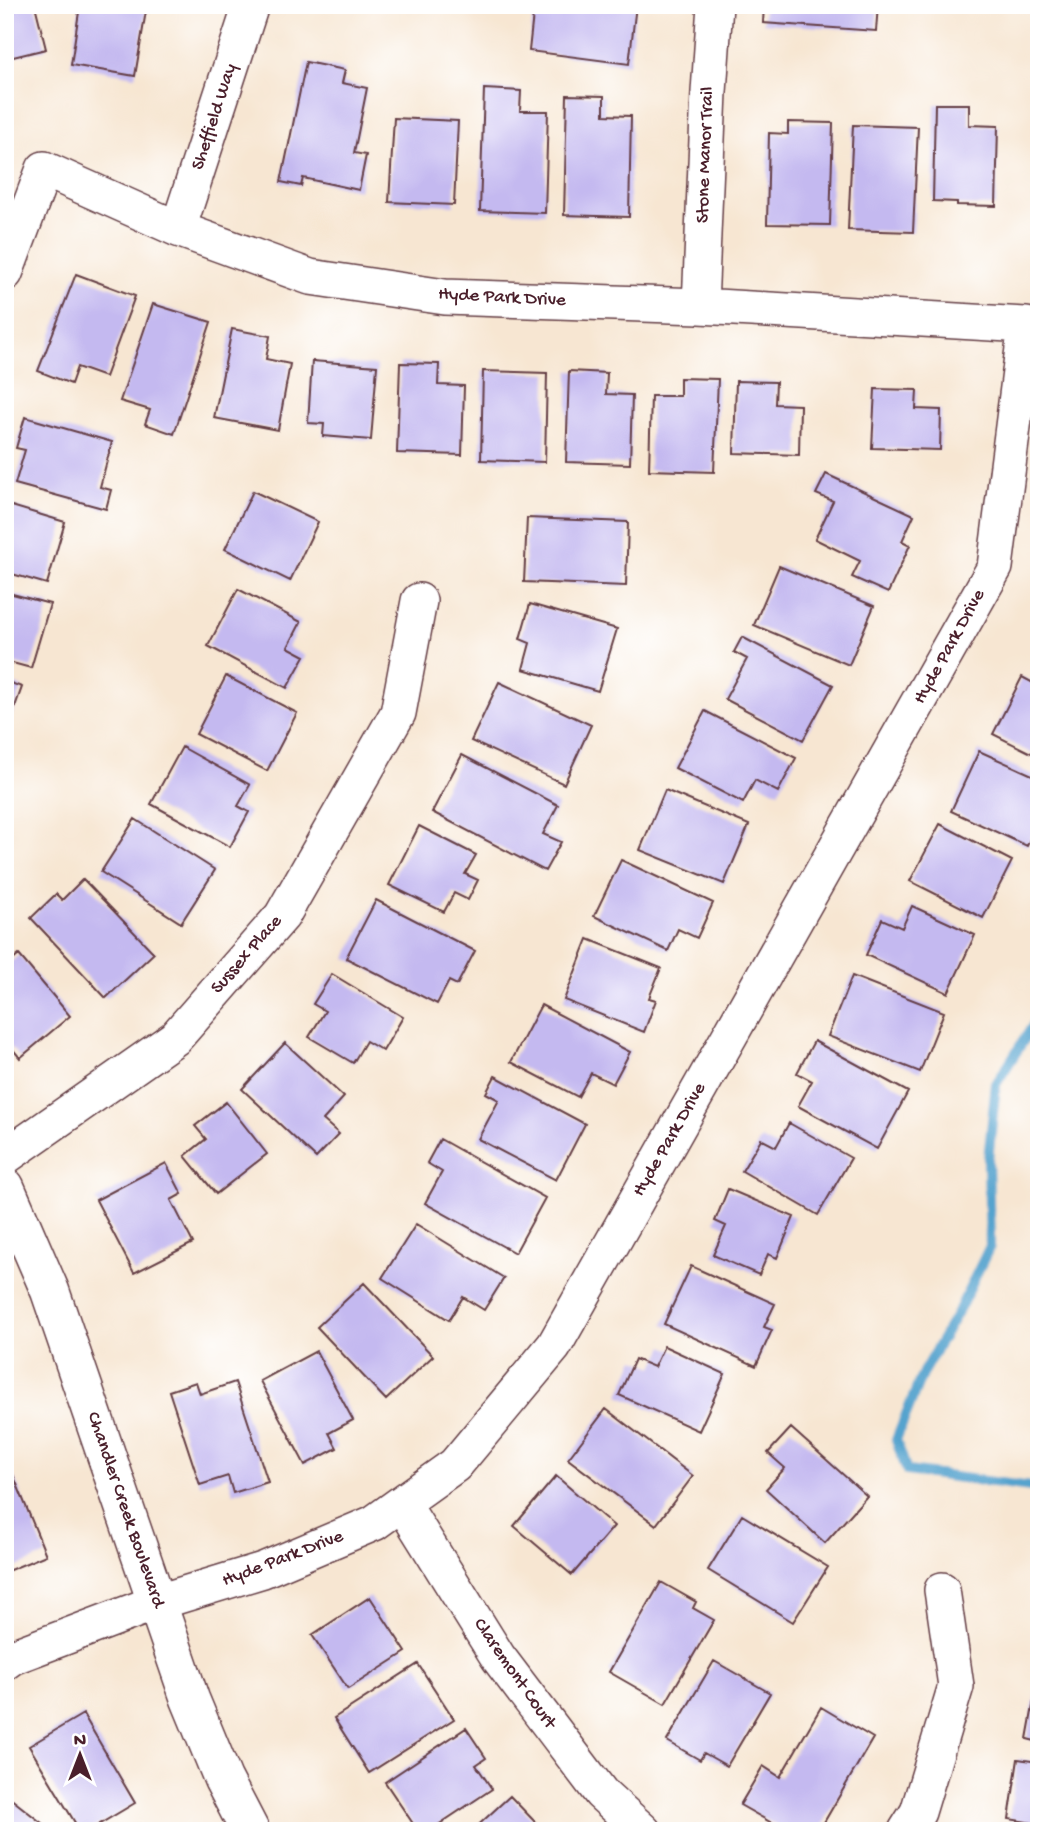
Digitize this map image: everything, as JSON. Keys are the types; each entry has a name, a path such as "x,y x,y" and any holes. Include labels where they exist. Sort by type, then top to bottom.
{"street":[{"name":"Sheffield Way","path":"178,229 251,5"},
{"name":"Stone Manor Trail","path":"700,306 715,5"},
{"name":"Hyde Park Drive","path":"5,273 44,169 178,229 310,277 445,297 700,306 1026,325 995,567 554,1346 455,1465 374,1523 263,1570 155,1603 5,1662"},
{"name":"Sussex Place","path":"5,1157 175,1038 282,916 398,713 419,601"},
{"name":"Chandler Creek Boulevard","path":"5,1187 50,1291 190,1699 218,1768 250,1831"},
{"name":"Claremont Court","path":"402,1503 498,1657 601,1793 643,1831"},
{"path":"906,1831 918,1812 956,1686 942,1590"}],"building":[{"path":"5,5 35,5 46,49 5,59"},
{"path":"80,5 147,5 135,76 71,65"},
{"path":"534,5 636,5 629,64 529,51"},
{"path":"764,5 878,5 876,31 763,23"},
{"path":"306,62 345,70 342,83 367,88 354,153 366,155 359,190 303,178 301,186 281,182"},
{"path":"484,89 521,91 520,111 548,111 545,213 480,211"},
{"path":"567,95 604,96 604,115 631,116 629,217 564,215"},
{"path":"935,104 969,104 969,125 998,126 996,206 933,201"},
{"path":"394,118 458,121 454,205 389,202"},
{"path":"788,122 833,123 830,225 767,224 769,133 788,134"},
{"path":"853,125 918,127 913,232 848,230"},
{"path":"76,274 135,296 105,377 77,367 71,384 38,371"},
{"path":"153,304 211,322 174,434 145,424 150,410 120,401"},
{"path":"232,329 270,336 266,359 290,364 278,430 214,418"},
{"path":"312,361 377,366 371,440 323,436 324,424 308,423"},
{"path":"400,363 439,364 438,385 464,386 462,455 397,453"},
{"path":"483,371 547,373 545,462 481,460"},
{"path":"569,371 607,373 606,394 632,395 630,464 566,462"},
{"path":"680,378 718,379 714,472 649,470 651,396 680,396"},
{"path":"736,381 776,382 775,404 800,405 799,455 734,453"},
{"path":"875,389 917,390 916,409 941,410 940,450 872,448"},
{"path":"25,417 112,442 100,487 111,490 106,509 15,484 25,450 16,448"},
{"path":"826,474 914,515 902,541 910,545 888,593 852,577 860,561 815,539 833,501 816,494"},
{"path":"253,491 318,522 290,581 225,549"},
{"path":"5,504 65,522 47,584 5,572"},
{"path":"527,518 628,522 626,586 524,582"},
{"path":"779,566 874,606 849,665 754,625"},
{"path":"238,589 301,622 288,647 305,656 287,688 208,646"},
{"path":"5,592 50,604 31,668 5,661"},
{"path":"530,604 617,629 598,691 523,669 530,643 520,639"},
{"path":"742,637 833,685 803,740 725,699 747,659 734,652"},
{"path":"226,676 297,713 267,771 196,734"},
{"path":"1022,677 1039,686 1039,757 993,734"},
{"path":"5,681 22,687 6,732 5,732"},
{"path":"499,682 591,725 564,784 471,741"},
{"path":"705,711 796,758 778,792 755,780 743,803 675,768"},
{"path":"182,747 250,785 238,806 249,812 230,847 151,804"},
{"path":"979,751 1039,778 1039,820 1027,846 951,811"},
{"path":"462,755 558,805 543,834 561,842 545,871 432,812"},
{"path":"665,790 749,825 724,884 640,850"},
{"path":"135,819 215,870 181,923 101,872"},
{"path":"940,824 1012,861 983,918 910,881"},
{"path":"419,826 476,855 465,874 478,880 468,900 454,893 444,912 389,885"},
{"path":"621,860 713,903 697,938 678,929 668,951 594,916"},
{"path":"83,879 154,953 106,998 31,918 56,894 62,900"},
{"path":"376,900 475,951 457,985 449,981 437,1004 346,958"},
{"path":"912,906 975,935 948,993 866,955 882,919 902,928"},
{"path":"588,939 661,968 649,998 656,1000 644,1032 564,1000"},
{"path":"19,955 70,1016 20,1058 5,1040 5,967"},
{"path":"332,974 403,1017 383,1051 366,1041 353,1063 309,1037 325,1011 313,1004"},
{"path":"852,976 944,1012 920,1072 828,1036"},
{"path":"541,1005 630,1052 613,1084 591,1073 578,1097 511,1062"},
{"path":"814,1041 908,1092 877,1149 798,1106 812,1081 797,1073"},
{"path":"285,1043 344,1097 323,1120 339,1134 316,1158 242,1089"},
{"path":"495,1076 585,1124 556,1180 478,1139 499,1100 486,1093"},
{"path":"226,1102 267,1154 216,1194 185,1156 206,1139 195,1126"},
{"path":"789,1123 851,1158 818,1215 742,1171 761,1139 776,1147"},
{"path":"440,1139 545,1198 515,1253 425,1203 442,1172 427,1163"},
{"path":"166,1163 182,1194 171,1200 193,1243 134,1273 96,1200"},
{"path":"728,1189 794,1217 777,1258 768,1254 759,1275 713,1255 726,1226 715,1221"},
{"path":"416,1224 504,1278 484,1310 463,1297 449,1320 382,1278"},
{"path":"691,1266 775,1304 764,1327 772,1330 756,1366 664,1324"},
{"path":"364,1283 433,1356 386,1400 317,1327"},
{"path":"664,1346 725,1374 699,1431 619,1395 635,1359 654,1367"},
{"path":"316,1351 353,1420 329,1433 337,1448 305,1465 260,1381"},
{"path":"196,1382 200,1394 235,1382 268,1482 233,1493 228,1476 200,1485 169,1391"},
{"path":"606,1409 693,1476 656,1525 568,1459"},
{"path":"791,1428 867,1496 825,1543 766,1489 785,1468 768,1453"},
{"path":"5,1455 46,1555 5,1572"},
{"path":"556,1476 614,1526 572,1575 514,1526"},
{"path":"742,1515 828,1567 793,1622 708,1570"},
{"path":"661,1582 696,1602 693,1608 714,1620 665,1704 609,1672"},
{"path":"370,1597 406,1652 348,1689 312,1635"},
{"path":"714,1661 770,1693 727,1766 704,1753 700,1760 667,1741"},
{"path":"418,1664 454,1719 369,1773 334,1718"},
{"path":"1039,1684 1039,1742 1027,1739"},
{"path":"821,1707 873,1738 819,1831 786,1831 740,1805 763,1766 780,1777"},
{"path":"83,1714 135,1803 88,1831 80,1831 29,1746"},
{"path":"466,1728 486,1758 476,1765 492,1789 429,1831 418,1831 385,1782"},
{"path":"1018,1759 1039,1762 1039,1824 1009,1819"},
{"path":"5,1794 52,1831 5,1831"},
{"path":"510,1796 537,1824 529,1831 472,1831"}],"waterway":[{"path":"1039,1016 996,1084 988,1160 990,1246 960,1308 923,1372 896,1440 907,1471 1039,1488"}]}
